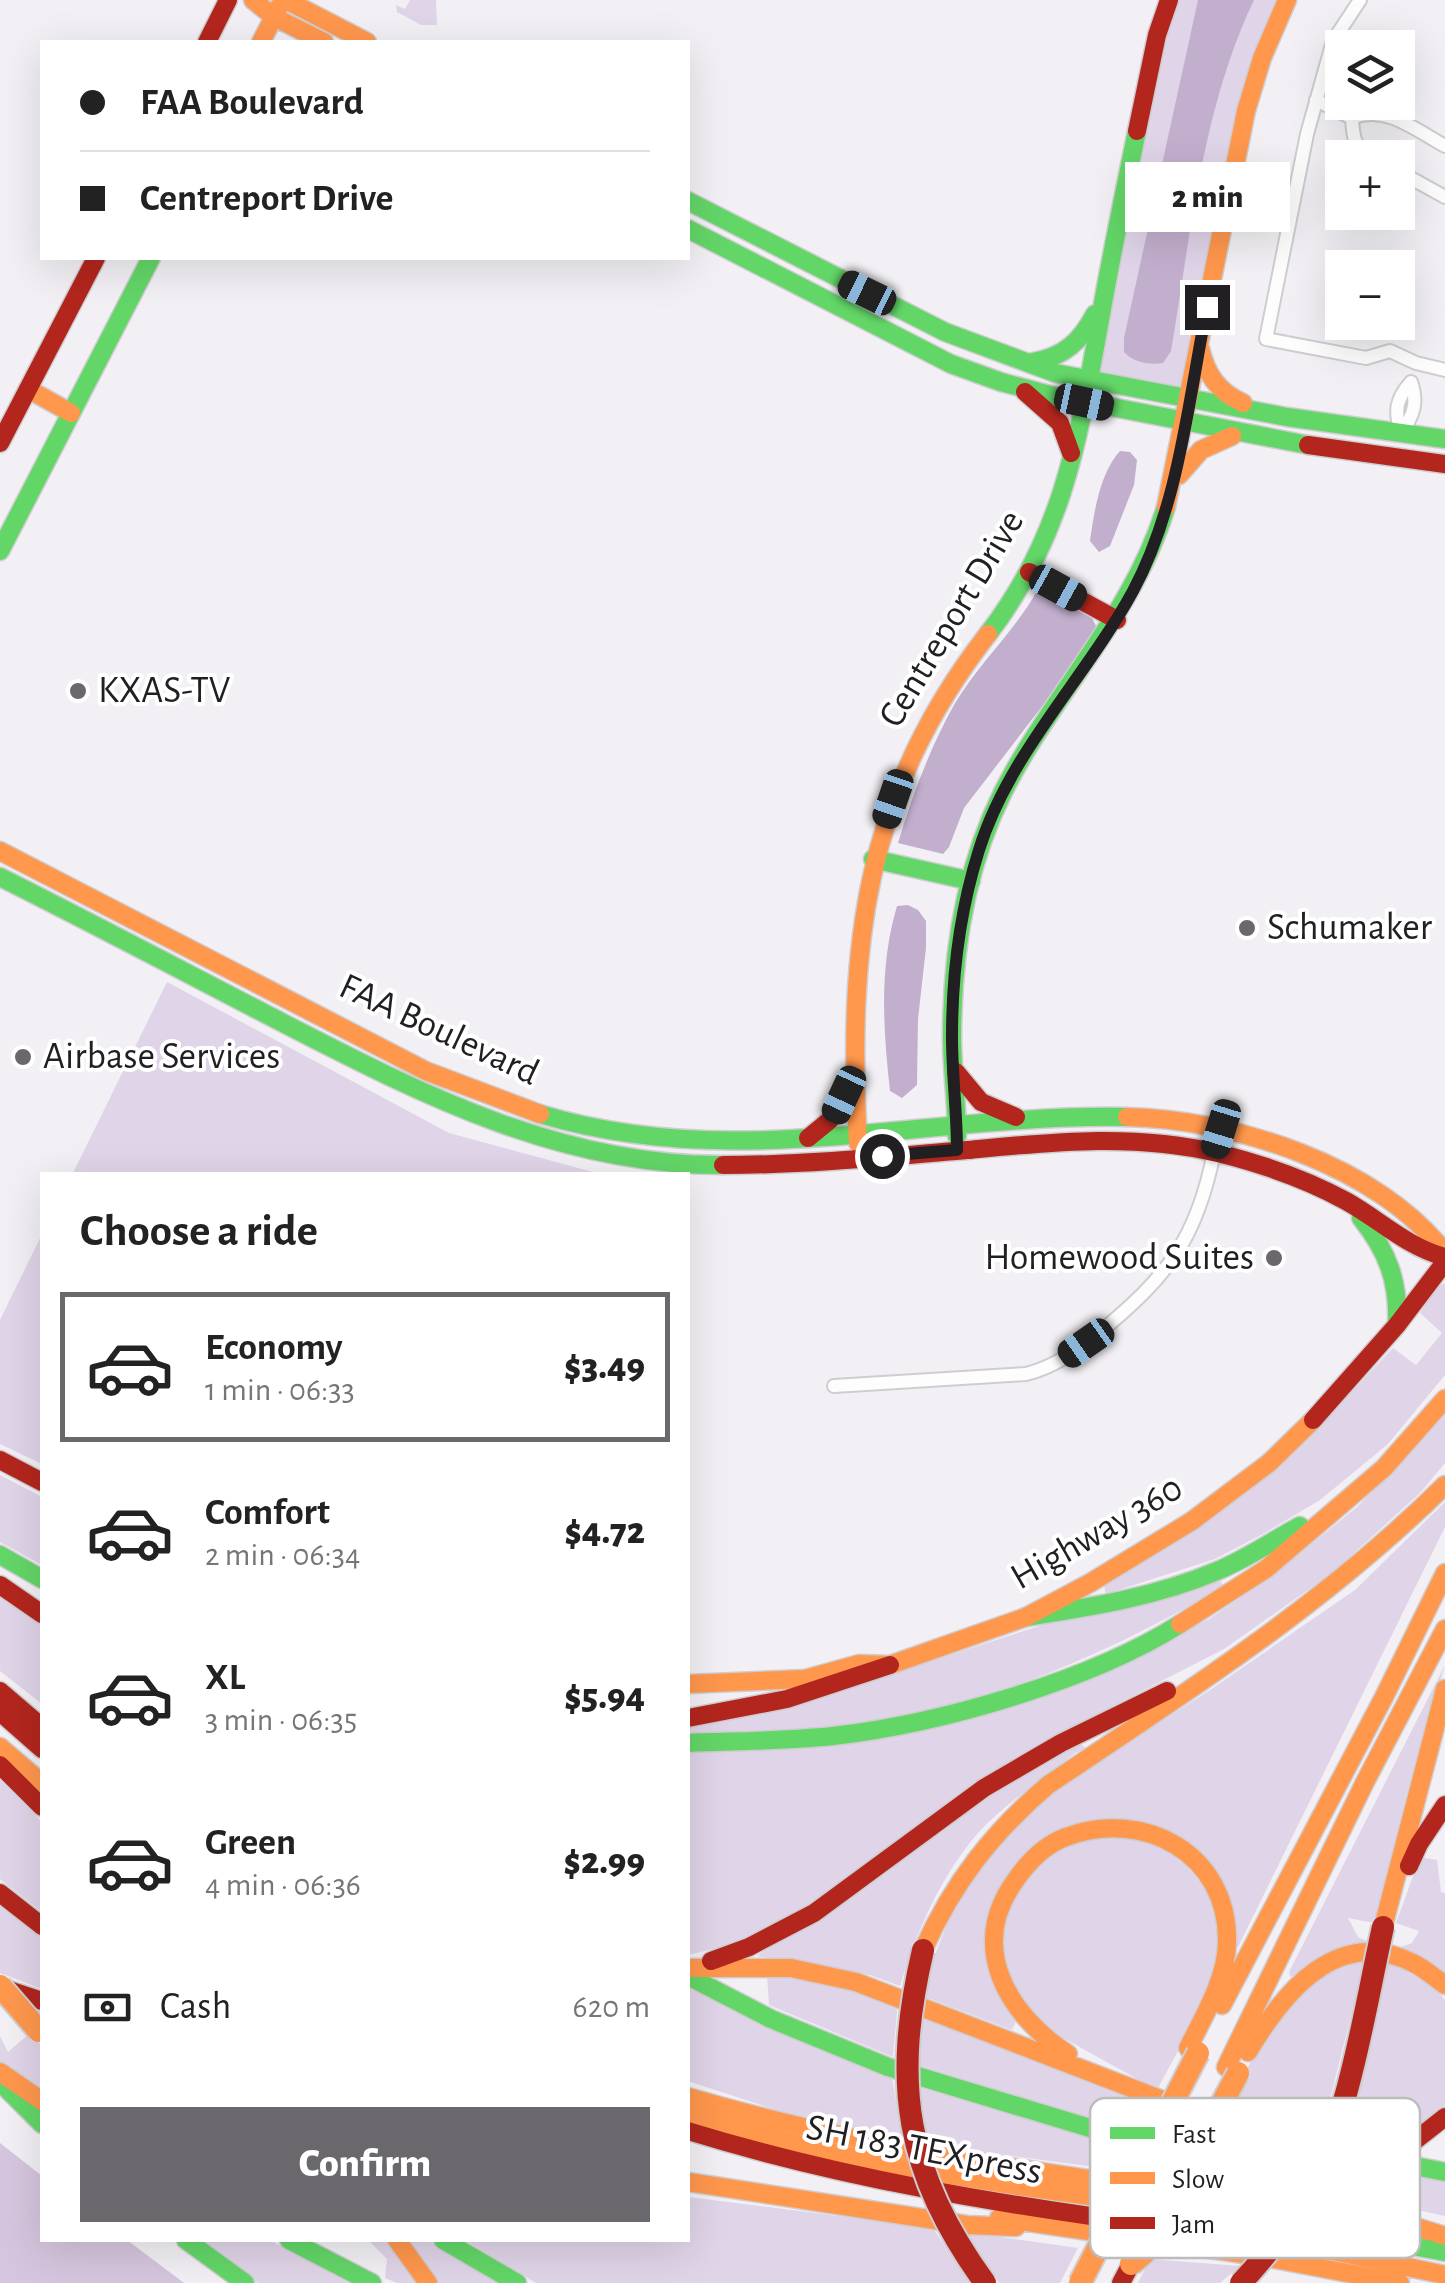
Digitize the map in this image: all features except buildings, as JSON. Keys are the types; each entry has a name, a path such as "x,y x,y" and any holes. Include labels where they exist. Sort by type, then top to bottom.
{"main road":[{"path":"208,40 228,0"},
{"path":"253,0 317,9 364,40"},
{"name":"Centreport Drive","path":"858,1146 854,974 857,936 874,859 901,778 923,734 953,682 1008,606 1053,520 1072,458 1157,35 1169,0"},
{"path":"957,1150 953,1068 956,956 971,881 994,813 1020,762 1116,620 1155,544 1172,489 1246,111 1286,0"},
{"path":"262,40 281,6"},
{"path":"281,6 322,40"},
{"path":"690,203 945,332 1086,391"},
{"path":"690,230 951,364 1019,387 1086,391 1187,411 1287,417 1445,439"},
{"path":"0,443 95,260"},
{"path":"0,550 150,260"},
{"path":"1026,363 1047,361 1072,348 1085,335 1105,290"},
{"path":"1200,346 1203,364 1220,390 1232,399 1287,417"},
{"path":"1019,387 1060,423 1072,458"},
{"path":"28,389 71,414"},
{"path":"1187,411 1249,435 1445,464"},
{"path":"1399,456 1402,432"},
{"path":"1172,489 1198,450 1228,436 1249,435"},
{"path":"1028,572 1116,620"},
{"name":"FAA Boulevard","path":"0,851 182,957"},
{"path":"874,859 971,881"},
{"name":"FAA Boulevard","path":"0,877 581,1138 677,1164 763,1165 957,1126 1146,1117 1221,1129 1278,1145 1347,1175 1413,1219 1435,1238 1445,1258"},
{"path":"953,1068 977,1102 987,1109 1026,1120"},
{"path":"806,1138 822,1132 835,1114 854,1071"},
{"path":"1214,1152 1221,1129"},
{"name":"FAA Boulevard","path":"581,1138 628,1135 696,1142 806,1138 858,1146 957,1150 1119,1140 1176,1144 1288,1174 1348,1203 1424,1253 1445,1258"},
{"path":"1348,1203 1393,1264 1398,1281 1397,1324"},
{"path":"1413,1219 1445,1227"},
{"name":"Highway 360","path":"690,1684 805,1679 859,1664 890,1665 1026,1617 1140,1554 1232,1493 1326,1408 1397,1324 1445,1258"},
{"path":"690,1743 832,1736 946,1716 1060,1680 1165,1633 1266,1569 1384,1468 1445,1400"},
{"path":"0,1460 40,1481"},
{"path":"985,2283 942,2218 922,2169 912,2130 904,2056 907,2019 923,1950 941,1908 972,1859 1011,1816 1048,1785 1327,1595 1445,1485"},
{"path":"1026,1617 1138,1597 1219,1570 1334,1508"},
{"path":"0,1555 40,1578"},
{"path":"1193,2050 1384,1697 1445,1573"},
{"path":"0,1585 40,1613"},
{"path":"1217,2098 1366,1782 1445,1629"},
{"path":"690,1970 740,1952 801,1923 992,1783 1098,1724 1233,1659"},
{"path":"690,1718 786,1700 890,1665"},
{"path":"1342,2098 1445,1689"},
{"path":"0,1691 40,1725"},
{"path":"0,1712 40,1747"},
{"path":"0,1729 40,1764"},
{"path":"0,1747 40,1781"},
{"path":"0,1764 40,1805"},
{"path":"1390,1898 1406,1880 1419,1844 1445,1805"},
{"path":"1114,2080 1032,2028 1005,1989 994,1950 996,1920 1010,1885 1035,1856 1068,1834 1098,1826 1142,1830 1172,1843 1190,1856 1214,1884 1224,1913 1227,1944 1219,1980 1172,2098"},
{"path":"0,1893 40,1924"},
{"path":"1232,2070 1290,1988 1326,1962 1359,1951 1398,1956 1431,1973 1445,1986"},
{"path":"690,1970 791,1968 856,1982 1159,2098"},
{"path":"690,1971 737,2002 831,2045 888,2067 1090,2128"},
{"path":"0,1986 40,2000"},
{"path":"0,1986 40,2032"},
{"path":"0,2072 40,2099"},
{"path":"0,2082 40,2122"},
{"path":"690,2098 815,2134 911,2154 1090,2179"},
{"name":"SH 183 TEXpress","path":"690,2116 804,2148 936,2177 1090,2197"},
{"path":"1420,2136 1445,2117"},
{"name":"SH 183 TEXpress","path":"690,2132 849,2176 959,2197 1090,2215"},
{"path":"690,2146 853,2190 1090,2232"},
{"path":"1420,2168 1445,2172"},
{"path":"690,2182 967,2225 1057,2228"},
{"path":"1420,2228 1445,2236"},
{"path":"1420,2231 1445,2236"},
{"path":"189,2242 245,2283"},
{"path":"397,2242 428,2283"},
{"path":"447,2242 517,2283"},
{"path":"299,2243 369,2282"},
{"name":"SH 183 TEXpress","path":"1420,2247 1445,2252"},
{"path":"1080,2283 1093,2258"},
{"path":"1240,2283 1262,2258"},
{"path":"1274,2258 1400,2283"},
{"name":"SH 183 TEXpress","path":"1362,2258 1445,2276"}],"street":[{"path":"1360,0 1333,41 1316,100 1288,218 1266,340 1366,358 1390,351 1445,370"},
{"path":"1316,100 1325,104"},
{"path":"1396,120 1445,146"},
{"path":"1415,180 1445,197"},
{"path":"834,1386 1026,1374 1055,1364 1138,1301 1169,1267 1186,1239 1206,1189 1214,1152"}],"shaded area":[{"path":"410,0 436,0 437,25 421,25 397,12 396,5 405,9"},
{"path":"1177,0 1280,0 1181,390 1101,376 1099,362 1162,50"},
{"path":"1198,0 1254,0 1236,42 1210,128 1171,351 1163,363 1148,363 1132,359 1124,352 1124,338"},
{"path":"1120,451 1130,452 1137,460 1134,485 1110,546 1099,552 1090,541 1096,506 1107,470"},
{"path":"1037,591 1091,616 1097,628 964,808 943,854 898,843 922,772 954,705"},
{"path":"908,905 926,921 926,948 918,1019 917,1085 902,1098 890,1091 884,998 891,929 897,906"},
{"path":"167,982 449,1133 593,1172 73,1172"},
{"path":"40,1238 40,1463 0,1444 0,1320"},
{"path":"1445,1283 1445,1375 1388,1444 1320,1500 1263,1534 1215,1559 1106,1594 1104,1586 1198,1526 1286,1458 1393,1348 1416,1365 1442,1333 1420,1313 1437,1287"},
{"path":"1445,1415 1445,1463 1420,1493 1331,1574 1224,1649 1097,1714 792,1917 726,1946 690,1955 690,1751 827,1746 1093,1676 1209,1619 1271,1577 1357,1507"},
{"path":"0,1475 40,1496 40,1564 0,1542"},
{"path":"1445,1502 1445,1527 1238,1947 1234,1946 1192,1849 1073,1825 991,1912 1017,2019 1012,2030 920,1995 957,1897 994,1846 1040,1799 1210,1690 1355,1590"},
{"path":"1217,1577 1224,1586 1071,1664 950,1706 854,1725 690,1734 690,1725 889,1675 1048,1623"},
{"path":"0,1593 40,1621 40,1702 0,1671"},
{"path":"1445,1665 1374,1923 1348,1918 1358,1937 1369,1942 1290,1977 1289,1972"},
{"path":"1079,1743 1086,1748 1000,1812 964,1850 931,1905 900,1986 870,1975 757,1956 972,1807"},
{"path":"0,1780 40,1820 40,1910 0,1879"},
{"path":"1115,1835 1139,1840 1178,1859 1195,1876 1210,1901 1217,1928 1209,1984 1157,2090 1040,2025 1008,1975 1001,1942 1023,1879 1052,1854 1076,1841"},
{"path":"1420,1857 1437,1860 1441,1892 1445,1893 1445,1979 1401,1947 1412,1943 1419,1931 1396,1923"},
{"path":"0,1906 40,1936 40,1988 0,1973"},
{"path":"1365,1960 1330,2098 1232,2098 1256,2052 1311,1980"},
{"path":"1386,1960 1436,1988 1445,2000 1445,2105 1420,2129 1420,2098 1351,2098"},
{"path":"771,1972 898,2001 893,2057 769,2005 767,1975"},
{"path":"690,1989 892,2077 902,2138 779,2111 690,2082"},
{"path":"917,2010 1138,2098 1090,2098 1090,2118 912,2063"},
{"path":"30,2033 40,2044 40,2094 0,2066 0,2036 8,2052"},
{"path":"914,2086 1090,2138 1090,2166 923,2144"},
{"path":"0,2143 40,2174 40,2242 130,2242 184,2283 0,2283"},
{"path":"1420,2174 1445,2178 1445,2216 1420,2211"},
{"path":"690,2197 933,2228 970,2283 536,2283 468,2242 690,2242"},
{"path":"959,2231 1078,2248 1060,2283 999,2283"},
{"path":"198,2242 274,2242 349,2283 258,2283"},
{"path":"370,2242 388,2242 419,2283 397,2283 385,2278 387,2259"},
{"path":"407,2242 433,2242 500,2283 437,2283"},
{"path":"1150,2259 1240,2266 1220,2283 1138,2283"}],"traffic: fast":[{"path":"988,634 1034,560 1064,484 1084,405 1137,131"},
{"path":"690,202 945,332 1055,373 1287,417 1445,439"},
{"path":"690,230 951,364 1001,382 1308,445"},
{"path":"0,551 150,260"},
{"path":"1033,362 1070,346 1095,314"},
{"path":"957,1136 952,1037 955,974 958,942 979,850 1023,756 1134,583 1166,507"},
{"path":"873,859 971,881"},
{"path":"0,877 337,1051 443,1101 551,1140 607,1154 723,1165"},
{"path":"540,1114 614,1131 688,1139 761,1140 1052,1118 1127,1117"},
{"path":"1361,1218 1390,1268 1397,1325"},
{"path":"1026,1617 1171,1588 1238,1561 1300,1526"},
{"path":"0,1555 40,1578"},
{"path":"690,1743 833,1736 966,1710 1103,1664 1180,1624"},
{"path":"690,1977 771,2019 888,2067 1090,2128"},
{"path":"0,2082 40,2122"},
{"path":"1420,2167 1445,2172"},
{"path":"189,2242 245,2283"},
{"path":"293,2242 372,2283"},
{"path":"446,2242 517,2283"},
{"path":"1420,2247 1445,2252"}],"traffic: slow":[{"path":"253,0 274,17 320,40"},
{"path":"286,0 363,40"},
{"path":"1166,507 1246,111 1262,58 1287,0"},
{"path":"262,40 279,7"},
{"path":"1200,348 1214,381 1243,403"},
{"path":"28,389 71,413"},
{"path":"1179,475 1201,450 1232,436"},
{"path":"858,1143 856,1004 872,875 889,814 914,753 946,694 988,634"},
{"path":"0,851 426,1071 540,1114"},
{"path":"1127,1117 1212,1127 1301,1153 1382,1195 1417,1222 1445,1253"},
{"path":"1180,1624 1266,1569 1384,1468 1445,1399"},
{"path":"690,1684 805,1679 859,1664 890,1665 1026,1617 1192,1521 1269,1463 1313,1420"},
{"path":"923,1950 947,1903 976,1860 1048,1785 1304,1607 1445,1485"},
{"path":"1222,2005 1445,1573"},
{"path":"1226,2067 1365,1782 1445,1629"},
{"path":"1383,1927 1445,1689"},
{"path":"0,1747 40,1781"},
{"path":"1068,2054 1028,2020 1012,2000 995,1954 995,1930 1001,1906 1031,1861 1058,1840 1095,1830 1124,1829 1151,1834 1197,1862 1213,1884 1224,1910 1226,1955 1214,1996 1188,2048"},
{"path":"1248,2052 1296,1988 1337,1959 1360,1953 1386,1953 1417,1965 1445,1985"},
{"path":"690,1968 791,1968 856,1982 1157,2098"},
{"path":"0,1986 39,2031"},
{"path":"1175,2098 1198,2053"},
{"path":"0,2072 40,2100"},
{"path":"1225,2098 1238,2073"},
{"path":"690,2098 843,2136 1090,2180"},
{"path":"690,2116 892,2165 1090,2197"},
{"path":"690,2182 967,2225 1016,2227"},
{"path":"999,2218 1090,2231"},
{"path":"1420,2228 1445,2236"},
{"path":"398,2242 428,2283"},
{"path":"1080,2283 1093,2258"},
{"path":"1131,2264 1138,2258"},
{"path":"1269,2258 1400,2283"},
{"path":"1366,2258 1445,2275"}],"traffic: jam":[{"path":"208,40 228,0"},
{"path":"1137,131 1157,35 1169,0"},
{"path":"0,443 95,260"},
{"path":"1025,392 1060,423 1071,453"},
{"path":"1308,445 1445,464"},
{"path":"1029,572 1117,620"},
{"path":"956,1072 981,1102 1016,1117"},
{"path":"808,1138 830,1120 852,1076"},
{"path":"723,1165 845,1160 1061,1142 1155,1143 1218,1153 1284,1173 1346,1201 1418,1247 1445,1257"},
{"path":"1313,1420 1397,1325 1445,1262"},
{"path":"0,1460 40,1481"},
{"path":"0,1585 40,1613"},
{"path":"690,1718 787,1699 890,1665"},
{"path":"0,1691 40,1725"},
{"path":"711,1961 749,1947 814,1913 984,1788 1061,1743 1167,1691"},
{"path":"0,1712 40,1747"},
{"path":"0,1765 40,1805"},
{"path":"1409,1866 1445,1805"},
{"path":"0,1893 40,1924"},
{"path":"1345,2098 1383,1927"},
{"path":"923,1950 908,2043 912,2125 937,2203 985,2283"},
{"path":"0,1987 40,2000"},
{"path":"1420,2137 1445,2117"},
{"path":"690,2132 803,2163 920,2188 1090,2216"},
{"path":"1241,2283 1262,2258"},
{"path":"1121,2283 1131,2264"}],"place":[{"name":"KXAS-TV","path":"78,691"},
{"name":"Schumaker","path":"1247,928"},
{"name":"Airbase Services","path":"23,1057"},
{"name":"Homewood Suites","path":"1274,1258"}],"route":[{"path":"882,1156 957,1150 953,1068 956,956 980,848 1020,762 1086,669 1135,587 1155,544 1172,489 1207,307"}]}
